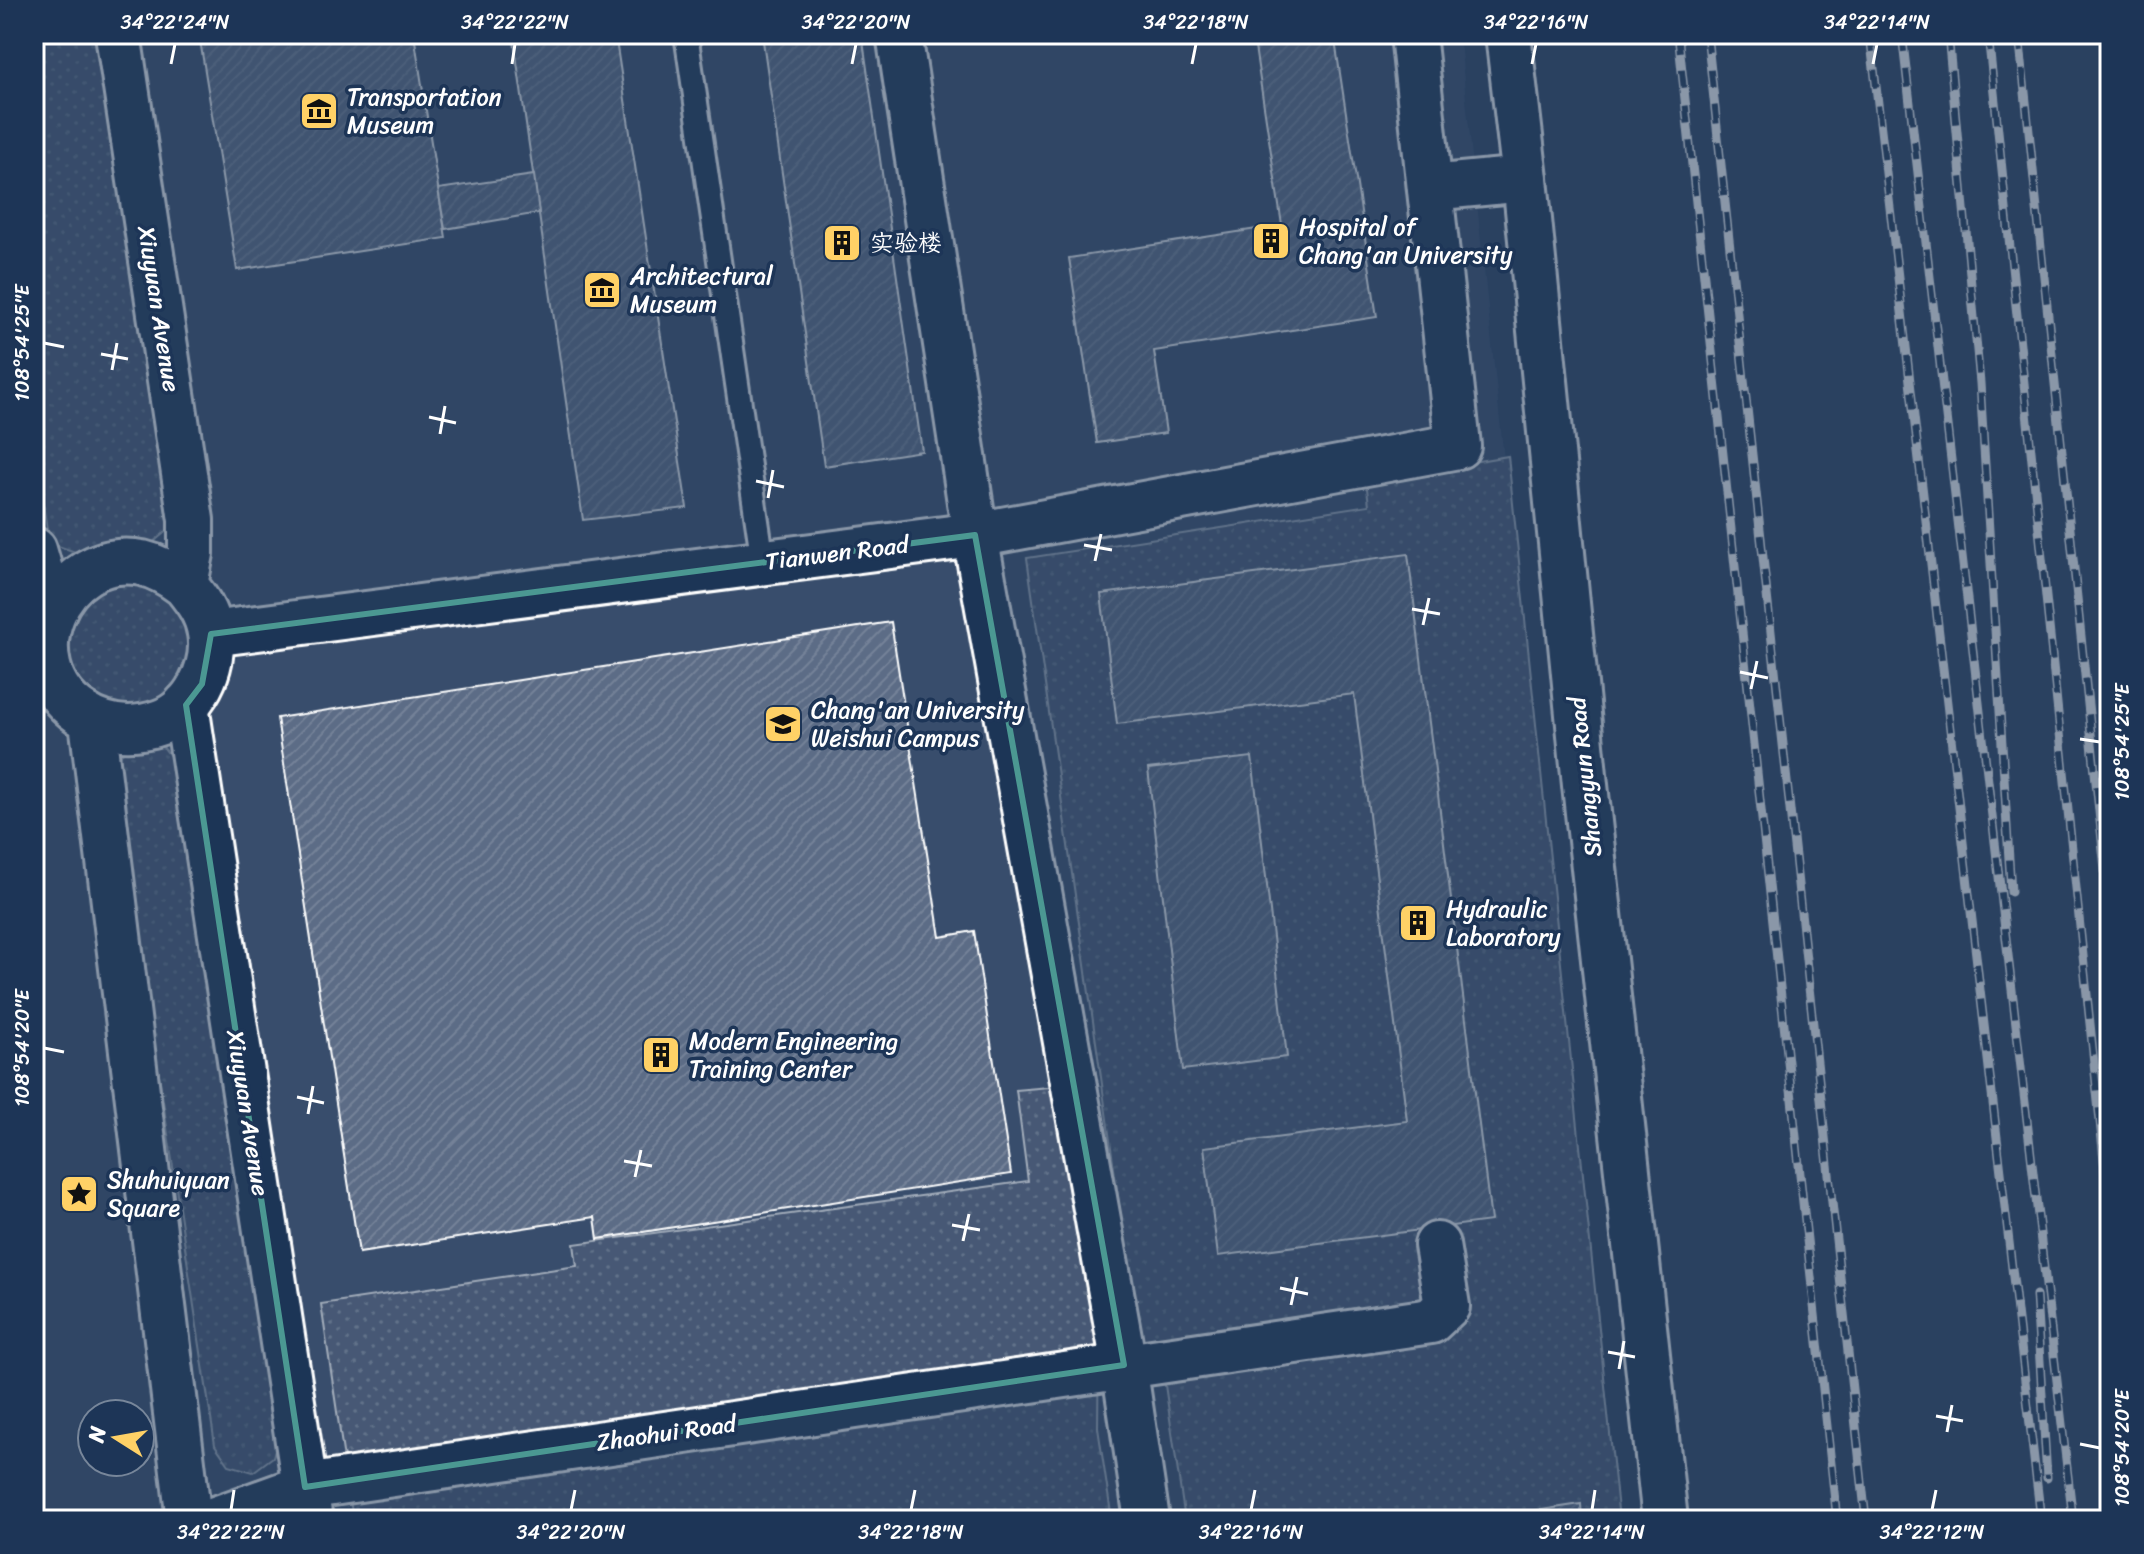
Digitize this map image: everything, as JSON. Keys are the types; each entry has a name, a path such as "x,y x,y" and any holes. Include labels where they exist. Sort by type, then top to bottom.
{"street":[{"name":"Xiuyuan Avenue","path":"118,34 191,520 191,553 185,585"},
{"path":"899,34 975,535 1124,1365 1147,1520"},
{"path":"1413,34 1430,188 1525,179"},
{"name":"Shangyun Road","path":"1508,34 1665,1520"},
{"name":"Tianwen Road","path":"211,634 975,535 1458,446 1430,188"},
{"path":"34,550 41,574 56,604"},
{"path":"116,563 141,563 165,571 185,585 202,607 211,634 210,660 202,684 186,705 166,720 142,728 117,728 92,721 70,705 40,657 56,604 72,584 92,570 116,563"},
{"name":"Xiuyuan Avenue","path":"186,705 307,1504"},
{"path":"92,721 189,1520"},
{"name":"Zhaohui Road","path":"213,1520 1124,1365 1431,1321 1447,1306 1437,1245"}],"lane":[{"path":"686,34 763,562"}],"highlighted area":[{"path":"975,535 1124,1365 305,1487 186,705 202,684 211,634"}],"shaded area":[{"name":"Chang'an University Weishui Campus","path":"34,34 1459,34 1616,1520 34,1520"},
{"path":"34,34 103,34 171,509 169,529 151,544 81,554 58,546 47,530 34,443"},
{"path":"1508,456 1619,1520 1185,1520 1165,1385 1136,1323 1027,558 1369,505 1366,480"},
{"path":"134,582 162,590 181,608 192,637 188,674 167,700 136,712 102,709 62,666 74,605 101,587"},
{"path":"140,740 164,748 179,768 279,1435 273,1457 253,1472 229,1465 215,1445 114,777 121,754"},
{"path":"1049,1087 1066,1101 1099,1329 1098,1428 1112,1520 353,1520 321,1304 577,1266 574,1244 1028,1181 1016,1090"}],"building":[{"name":"Transportation Museum","path":"199,34 414,34 446,238 237,270"},
{"name":"Architectural Museum","path":"513,34 615,34 687,508 583,520"},
{"name":"实验楼","path":"762,34 862,34 922,451 824,466"},
{"path":"1071,34 1130,34 1072,43"},
{"name":"Hospital of Chang'an University","path":"1253,34 1334,34 1377,317 1154,351 1166,433 1097,443 1069,258 1282,225"},
{"path":"534,175 539,213 445,229 438,189"},
{"name":"Hydraulic Laboratory","path":"1408,554 1491,1221 1218,1256 1204,1147 1407,1121 1354,694 1117,724 1101,594"},
{"name":"Modern Engineering Training Center","path":"891,622 940,937 974,931 1011,1174 598,1239 595,1217 359,1253 277,718"},
{"path":"1252,757 1287,1057 1183,1070 1148,769"},
{"path":"1581,1504 1582,1520 1475,1520"}],"railway":[{"path":"1678,34 1837,1520"},
{"path":"1707,34 1866,1520"},
{"path":"1870,34 2041,1520"},
{"path":"1902,34 2073,1520"},
{"path":"1948,34 1980,383 2011,892"},
{"path":"1988,34 2110,1218"},
{"path":"2019,34 2110,918"},
{"path":"2036,1295 2047,1478"}],"place":[{"name":"Transportation Museum","path":"319,111"},
{"name":"Hospital of Chang'an University","path":"1271,241"},
{"name":"实验楼","path":"842,243"},
{"name":"Architectural Museum","path":"602,290"},
{"name":"Chang'an University Weishui Campus","path":"783,724"},
{"name":"Hydraulic Laboratory","path":"1418,923"},
{"name":"Modern Engineering Training Center","path":"661,1055"},
{"name":"Shuhuiyuan Square","path":"79,1194"}]}
